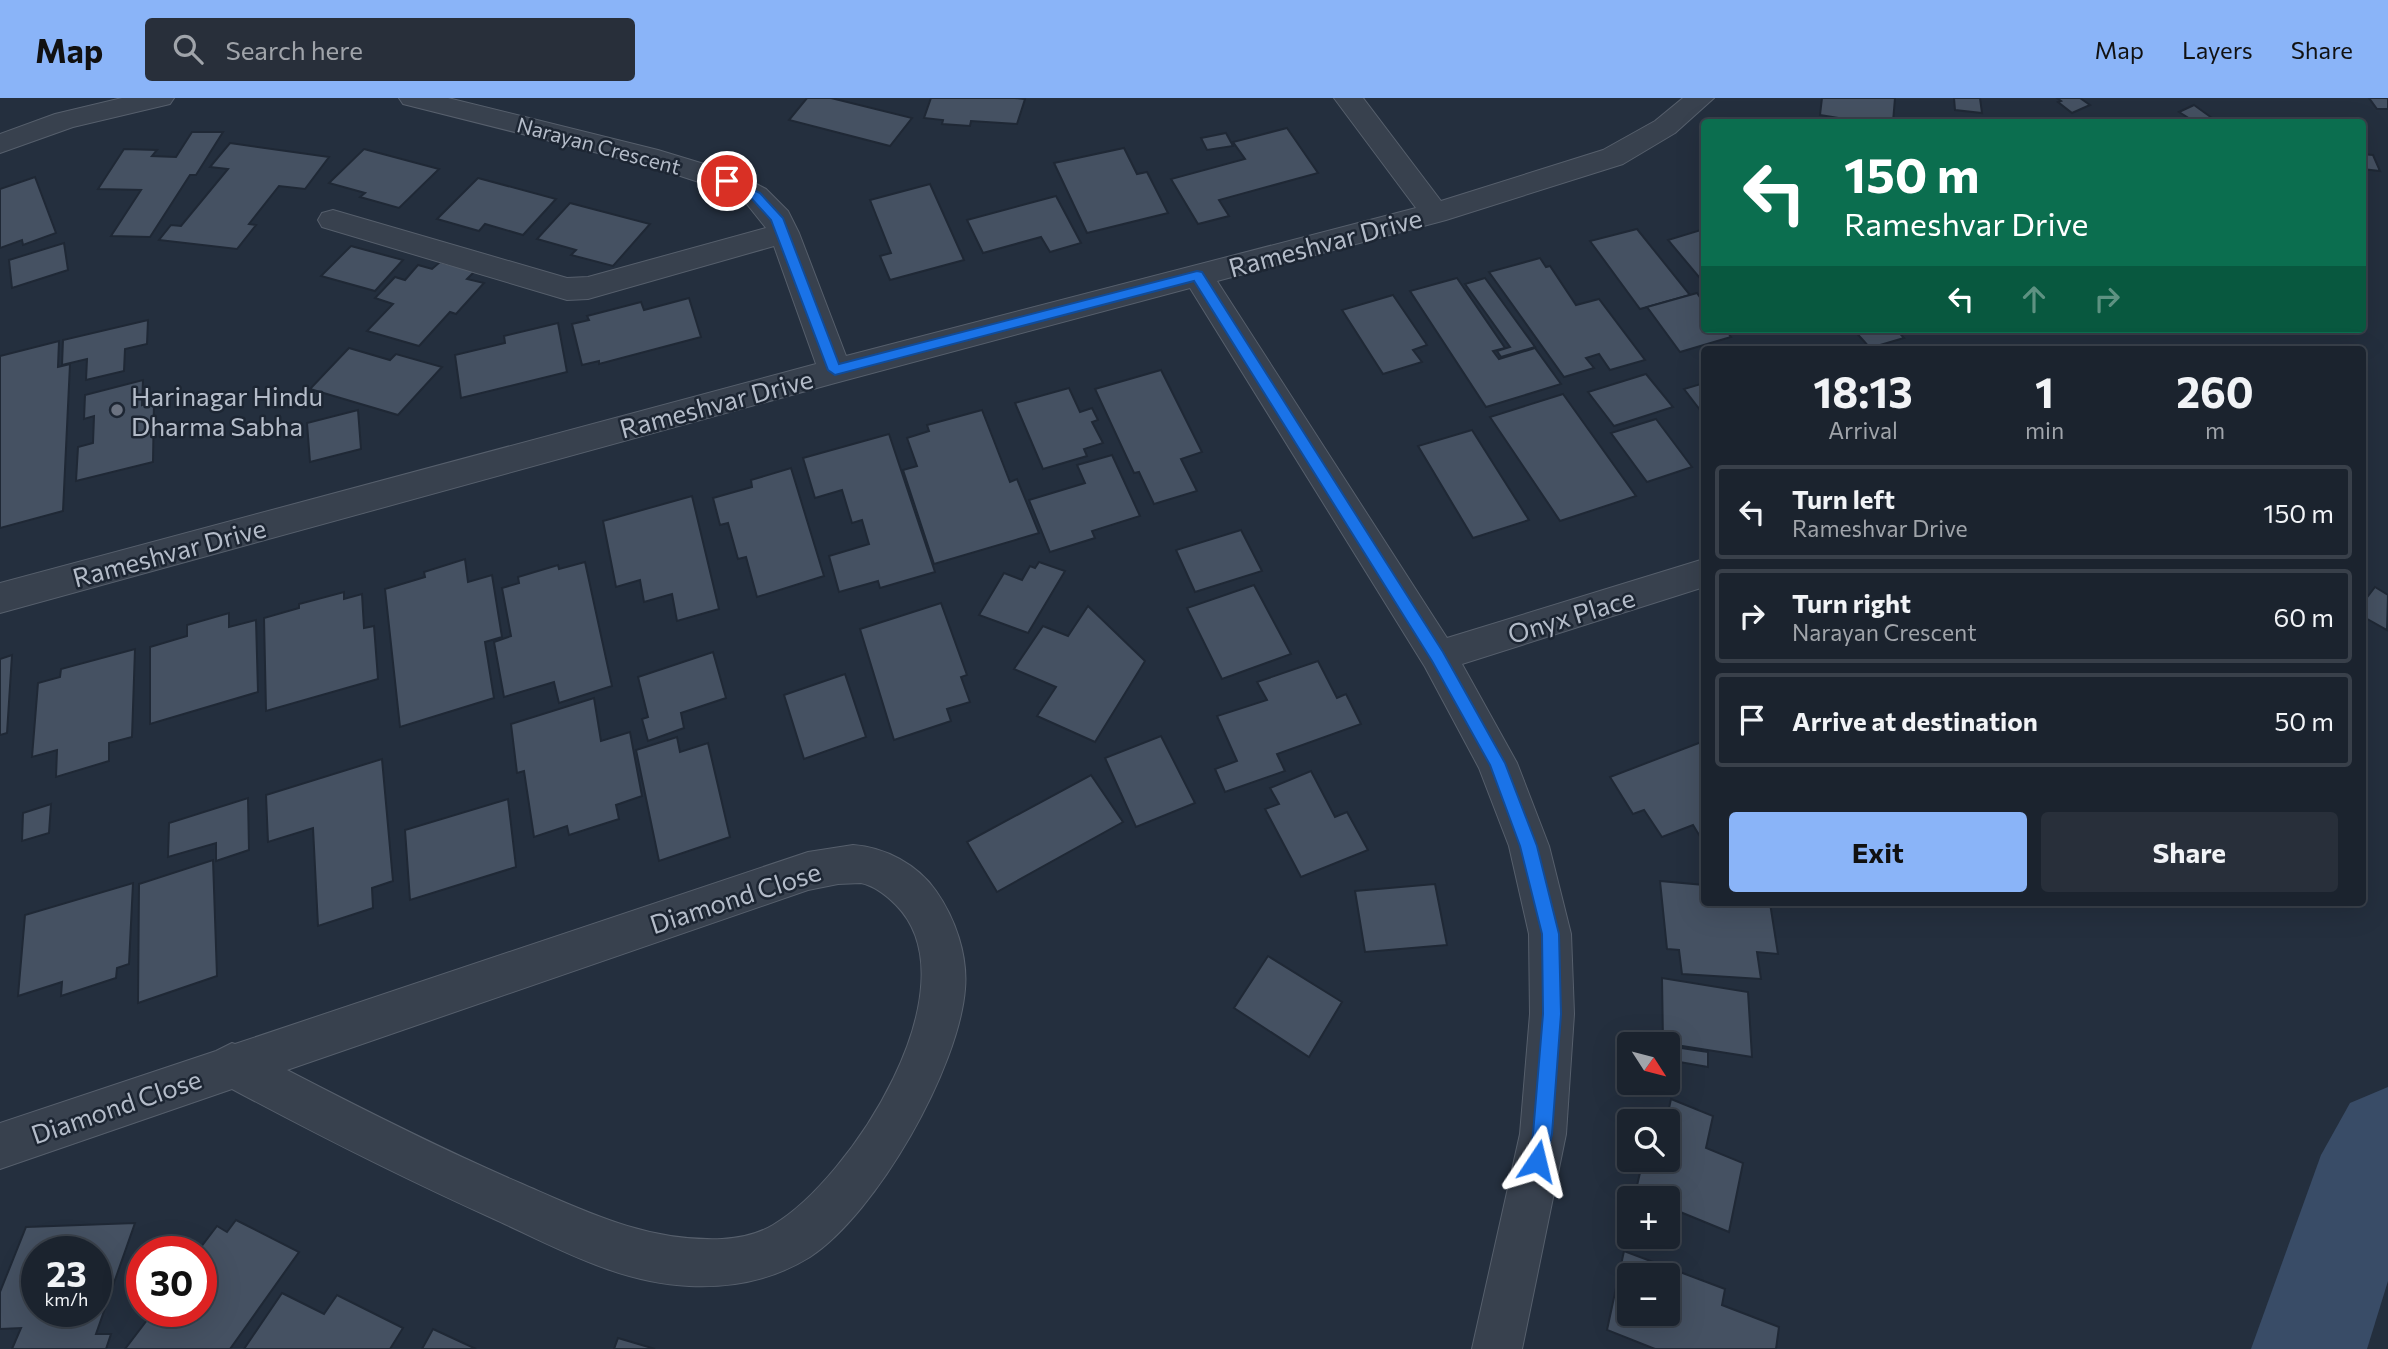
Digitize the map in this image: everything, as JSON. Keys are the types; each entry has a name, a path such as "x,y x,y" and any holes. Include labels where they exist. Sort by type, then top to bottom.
{"street":[{"path":"0,144 65,120 160,98"},
{"name":"Narayan Crescent","path":"413,98 658,159 727,181 756,196 777,218 784,233 835,370"},
{"path":"1348,98 1435,213"},
{"name":"Rameshvar Drive","path":"0,598 835,370 1435,213 1613,157 1665,128 1700,98"},
{"path":"333,220 567,289 588,288 784,233"},
{"path":"1197,275 1438,656 1497,763 1529,846 1550,934 1552,1014 1543,1134 1497,1349"},
{"name":"Onyx Place","path":"1438,656 1701,574"},
{"name":"Diamond Close","path":"0,1146 232,1065 808,871 844,863 867,865 887,873 907,886 929,914 941,948 944,986 931,1044 894,1120 861,1171 830,1209 797,1237 754,1257 718,1263 648,1258 593,1240 440,1173 232,1065"}],"building":[{"path":"807,98 831,98 912,118 890,146 789,120"},
{"path":"931,98 1025,99 1017,124 971,121 970,126 942,124 943,120 924,118"},
{"path":"1822,98 1895,98 1893,119 1845,119 1820,115"},
{"path":"1954,98 1980,98 1982,113 1955,110"},
{"path":"2057,98 2080,98 2090,105 2072,113 2058,102 2061,101"},
{"path":"2369,98 2388,98 2388,109 2377,109"},
{"path":"2194,105 2212,118 2190,119 2179,112"},
{"path":"1287,128 1318,173 1219,200 1229,216 1198,224 1171,179 1245,159 1233,142"},
{"path":"192,132 223,132 196,175 190,175 150,237 111,236 141,190 98,189 124,149 157,150 152,156 176,157"},
{"path":"1226,133 1233,146 1207,150 1201,138"},
{"path":"230,143 329,157 305,189 279,186 249,224 256,225 237,249 159,240 171,225 181,226 228,169 210,167"},
{"path":"1124,148 1137,174 1147,172 1168,213 1087,233 1054,163"},
{"path":"364,149 439,169 399,208 360,197 365,193 329,183"},
{"path":"2366,154 2373,155 2380,171 2366,169"},
{"path":"35,177 56,233 23,245 22,240 0,248 0,189"},
{"path":"478,178 556,199 523,235 485,224 479,231 437,219"},
{"path":"930,184 964,260 890,280 880,256 891,253 870,200"},
{"path":"1056,196 1081,243 1050,252 1041,237 983,253 967,220"},
{"path":"570,203 650,224 613,266 571,255 576,250 537,239"},
{"path":"1637,229 1690,295 1640,309 1590,241"},
{"path":"1701,230 1701,279 1668,240"},
{"path":"64,243 68,270 12,288 9,260"},
{"path":"351,246 403,260 375,291 321,276"},
{"path":"1540,258 1546,267 1550,266 1576,305 1599,299 1645,360 1610,370 1599,354 1586,358 1594,368 1564,377 1489,272"},
{"path":"440,262 475,271 467,279 484,283 456,314 450,312 419,346 367,331 393,304 375,298 395,277 405,280 418,265 432,269"},
{"path":"1457,278 1505,348 1493,351 1499,359 1535,348 1561,384 1486,407 1410,291"},
{"path":"1485,278 1535,347 1501,357 1497,351 1510,347 1465,284"},
{"path":"1697,293 1701,299 1701,333 1728,333 1731,337 1680,352 1647,307"},
{"path":"1393,295 1427,345 1413,350 1422,362 1383,374 1342,310"},
{"path":"689,298 701,337 599,364 599,361 582,365 572,324 589,320 587,316 641,302 644,310"},
{"path":"148,320 147,344 125,349 124,371 86,380 87,359 62,365 63,340"},
{"path":"558,323 567,372 461,398 455,355 505,343 504,336"},
{"path":"1857,333 1900,333 1904,338 1877,346 1868,346"},
{"path":"59,341 58,367 70,364 63,511 0,528 0,356"},
{"path":"349,348 390,360 396,354 442,367 398,415 310,389"},
{"path":"1161,370 1202,452 1181,459 1197,491 1154,504 1139,472 1134,473 1095,389"},
{"path":"1646,374 1673,407 1614,426 1588,392"},
{"path":"143,380 142,405 154,401 153,462 76,481 78,447 93,443 94,416 84,419 85,395"},
{"path":"1701,384 1701,411 1684,389"},
{"path":"1069,388 1080,412 1092,408 1098,420 1092,422 1103,443 1084,449 1087,456 1043,469 1015,403"},
{"path":"1563,394 1636,496 1560,521 1490,417"},
{"path":"358,410 361,449 310,462 307,423"},
{"path":"982,410 1010,482 1017,479 1039,533 934,564 903,470 917,466 907,438 929,431 927,425"},
{"path":"1656,419 1692,467 1647,482 1611,433"},
{"path":"1472,430 1529,520 1473,538 1418,446"},
{"path":"889,434 935,572 880,588 878,581 839,592 829,556 869,544 862,520 852,523 842,490 815,498 803,458"},
{"path":"1112,455 1140,516 1092,531 1095,538 1050,552 1029,500 1085,483 1077,465"},
{"path":"791,468 824,576 757,597 746,557 738,559 728,523 720,525 713,498 752,487 751,480"},
{"path":"692,496 719,609 677,621 672,594 644,602 640,580 616,587 603,521"},
{"path":"1241,530 1262,571 1195,592 1176,550"},
{"path":"465,559 468,582 492,575 502,637 485,642 494,698 400,727 385,589 425,577 424,572"},
{"path":"585,562 612,686 559,703 554,682 504,697 494,642 511,636 502,588 519,583 518,577 558,565 559,569"},
{"path":"1039,562 1065,571 1028,633 979,615 1004,573 1022,580 1030,566 1035,568"},
{"path":"1254,585 1291,654 1222,679 1187,608"},
{"path":"2375,587 2388,595 2387,630 2366,618 2366,599"},
{"path":"344,592 344,599 362,594 364,628 374,626 378,679 266,711 264,618 299,608 299,604"},
{"path":"941,603 967,675 961,677 970,702 947,709 951,721 894,740 860,629"},
{"path":"1088,606 1145,661 1095,742 1037,716 1056,687 1014,669 1043,626 1068,636"},
{"path":"229,613 229,627 256,620 258,692 150,724 150,647 187,636 187,625"},
{"path":"135,649 132,737 109,743 109,761 56,777 57,750 32,757 38,683 60,677 61,669"},
{"path":"713,652 726,698 681,713 684,728 648,741 642,719 648,717 638,677"},
{"path":"12,655 7,733 0,735 0,659"},
{"path":"1318,661 1337,698 1346,694 1361,724 1277,754 1285,771 1225,792 1215,769 1237,761 1217,716 1267,700 1257,682"},
{"path":"845,674 866,737 804,759 784,695"},
{"path":"594,698 601,741 630,732 642,796 616,805 619,819 569,835 567,826 534,837 524,771 517,773 511,724"},
{"path":"1161,736 1195,803 1136,827 1105,758"},
{"path":"677,737 680,752 708,743 730,837 659,861 636,750"},
{"path":"1701,742 1701,838 1693,825 1662,837 1644,810 1633,814 1610,777"},
{"path":"382,759 393,881 372,888 373,908 318,926 313,828 268,842 266,795"},
{"path":"1311,771 1335,817 1347,812 1368,850 1301,877 1265,809 1279,804 1270,788"},
{"path":"1091,775 1123,822 997,892 967,842"},
{"path":"248,798 249,850 216,861 216,843 168,857 169,823"},
{"path":"508,799 516,867 410,900 405,830"},
{"path":"51,804 49,833 22,841 23,813"},
{"path":"213,860 217,976 138,1003 139,884"},
{"path":"1660,881 1701,885 1701,906 1770,906 1778,954 1757,952 1761,979 1682,974 1679,950 1667,949"},
{"path":"133,883 129,964 117,968 116,978 61,996 62,982 18,996 25,915"},
{"path":"1435,884 1447,945 1365,952 1355,891"},
{"path":"1268,956 1342,1002 1309,1057 1234,1008"},
{"path":"1662,978 1748,992 1752,1057 1680,1046 1680,1032 1663,1032"},
{"path":"1680,1048 1708,1052 1708,1067 1680,1062"},
{"path":"1671,1099 1713,1116 1706,1148 1743,1163 1729,1232 1680,1212 1680,1186 1637,1186 1640,1172 1680,1172 1680,1109 1669,1109"},
{"path":"236,1220 299,1252 230,1349 125,1349 142,1327 217,1327 217,1236 209,1236 217,1226 227,1232"},
{"path":"135,1223 130,1236 126,1236 126,1249 112,1288 112,1236 22,1236 26,1227"},
{"path":"21,1240 21,1327 98,1327 96,1334 111,1334 106,1349 12,1349 21,1328 0,1329 0,1292"},
{"path":"1624,1251 1656,1263 1621,1263"},
{"path":"1680,1272 1725,1289 1722,1305 1779,1327 1776,1349 1655,1349 1607,1330 1617,1284 1617,1326 1680,1326"},
{"path":"282,1293 324,1314 337,1295 403,1328 390,1349 244,1349"},
{"path":"433,1329 476,1349 422,1349"},
{"path":"618,1338 655,1349 614,1349"}],"waterway":[{"path":"2309,1349 2360,1194 2388,1141"}],"place":[{"name":"Harinagar Hindu Dharma Sabha","path":"117,410"}],"route":[{"path":"727,181 756,196 777,218 835,370 1197,275 1438,656 1497,763 1529,846 1550,934 1552,1014 1543,1134 1537,1161"}]}
